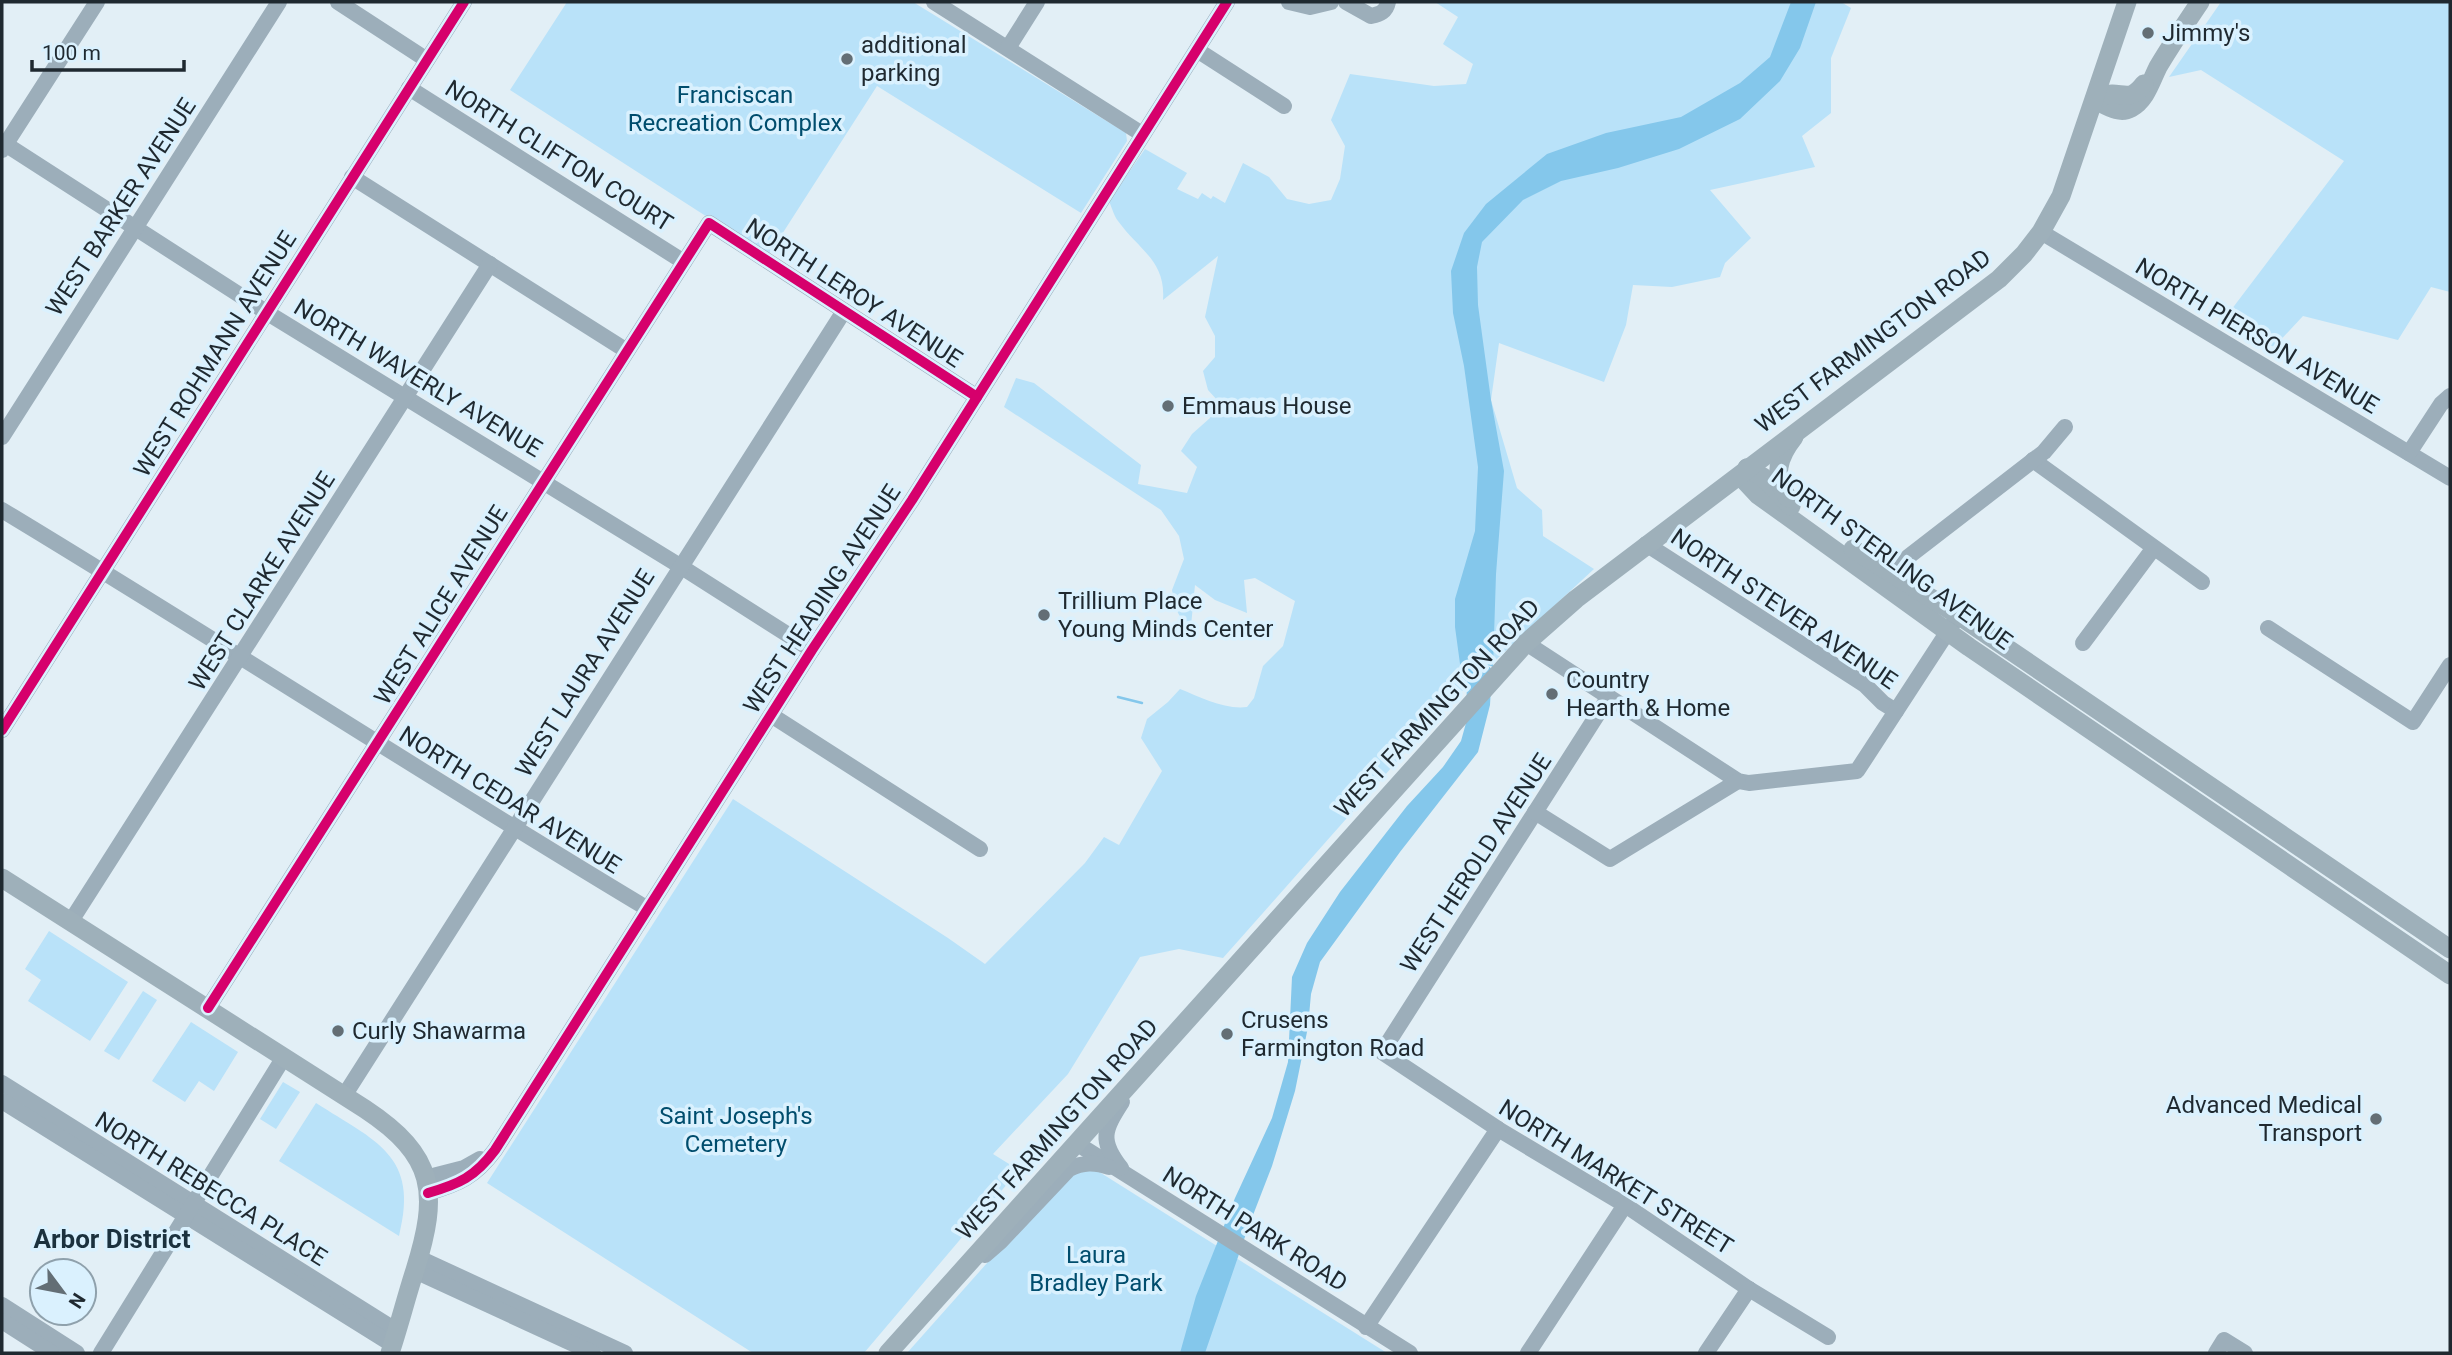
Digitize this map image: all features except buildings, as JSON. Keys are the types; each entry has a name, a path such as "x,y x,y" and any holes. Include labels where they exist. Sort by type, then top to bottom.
{"main road":[{"name":"WEST FARMINGTON ROAD","path":"888,1353 1526,643 1567,606 1998,279 2024,254 2041,232 2061,196 2127,2"},
{"path":"2095,100 2111,93 2123,97 2133,95 2158,67 2200,2"},
{"path":"1815,416 1783,453 1777,476 1788,498 1844,542"},
{"name":"NORTH STERLING AVENUE","path":"1892,582 1844,542 1786,502 1763,477 1747,468 1744,480 1758,495 2450,949"},
{"name":"NORTH STERLING AVENUE","path":"1953,623 2450,975"},
{"path":"2,878 284,1057 399,1134 415,1155 427,1186 430,1207 417,1264 393,1343"}],"street":[{"name":"WEST BARKER AVENUE","path":"2,437 279,2"},
{"path":"338,2 427,60"},
{"name":"WEST ROHMANN AVENUE","path":"2,730 464,2"},
{"path":"934,2 1142,134"},
{"path":"1008,48 1037,2"},
{"name":"WEST HEADING AVENUE","path":"427,1186 459,1183 471,1177 506,1132 1227,2"},
{"path":"1289,2 1310,7 1331,2"},
{"path":"1346,2 1371,16 1380,15 1388,2"},
{"path":"3,146 91,4"},
{"path":"1197,50 1284,106"},
{"name":"NORTH CLIFTON COURT","path":"409,88 684,262"},
{"name":"NORTH WAVERLY AVENUE","path":"3,146 812,650"},
{"path":"352,177 627,351"},
{"name":"WEST ALICE AVENUE","path":"208,1008 379,744 709,223"},
{"name":"NORTH LEROY AVENUE","path":"709,223 977,397"},
{"name":"NORTH PIERSON AVENUE","path":"2041,232 2450,478"},
{"name":"WEST CLARKE AVENUE","path":"71,921 490,264"},
{"name":"WEST LAURA AVENUE","path":"344,1096 844,311"},
{"path":"2409,453 2441,404 2450,396"},
{"path":"1892,582 1908,557 2033,460 2065,427"},
{"path":"2033,460 2202,582"},
{"name":"NORTH CEDAR AVENUE","path":"2,510 513,829 648,909"},
{"name":"NORTH STEVER AVENUE","path":"1647,544 1865,685 1896,712"},
{"path":"2083,643 2153,549"},
{"path":"1526,643 1738,781 1748,783 1857,771 1953,623"},
{"path":"2268,628 2413,722 2450,665"},
{"name":"WEST HEROLD AVENUE","path":"1382,1052 1608,698"},
{"path":"771,715 980,849"},
{"path":"1535,812 1609,859 1738,781"},
{"name":"NORTH MARKET STREET","path":"1382,1052 1498,1129 1625,1205 1749,1289 1828,1337"},
{"path":"101,1353 284,1057"},
{"path":"1125,1173 1106,1144 1106,1128 1142,1070"},
{"name":"NORTH REBECCA PLACE","path":"2,1083 188,1211 393,1343"},
{"name":"NORTH REBECCA PLACE","path":"2,1101 188,1211"},
{"path":"1366,1327 1498,1129"},
{"name":"NORTH PARK ROAD","path":"1076,1143 1410,1353"},
{"path":"949,1285 1000,1242 1069,1169 1081,1163 1100,1164 1125,1173"},
{"path":"1528,1353 1625,1205"},
{"path":"417,1264 593,1353"},
{"path":"417,1264 625,1353"},
{"path":"1706,1353 1749,1289"},
{"path":"2,1305 78,1353"},
{"path":"2,1321 52,1353"},
{"path":"2220,1347 2245,1353"}],"green space":[{"name":"Franciscan Recreation Complex","path":"567,2 913,2 1126,133 1127,141 1081,213 877,86 768,256 510,90"},
{"name":"Saint Joseph's Cemetery","path":"1435,2 1841,2 1851,8 1831,58 1831,113 1802,136 1815,167 1710,190 1751,238 1725,263 1720,277 1672,287 1633,285 1626,325 1604,382 1499,343 1491,400 1517,488 1542,510 1543,536 1594,569 1446,706 1223,958 1179,949 1140,957 1068,1074 993,1154 1019,1170 864,1353 753,1353 487,1183 733,799 985,964 1085,863 1104,837 1119,845 1162,771 1141,738 1147,719 1180,689 1221,705 1247,707 1254,698 1263,666 1283,646 1295,601 1255,578 1244,580 1247,613 1215,600 1195,585 1190,636 1175,607 1172,590 1184,559 1179,536 1161,510 1004,407 1016,378 1034,383 1141,465 1138,484 1187,493 1197,467 1181,451 1192,434 1210,418 1218,401 1208,390 1203,371 1215,357 1215,336 1205,317 1218,256 1163,300 1163,287 1156,266 1118,221 1109,201 1145,149 1187,173 1177,189 1198,199 1202,193 1225,203 1243,163 1269,177 1287,199 1309,204 1331,200 1340,179 1345,146 1331,120 1350,74 1434,86 1466,84 1473,64 1443,44 1458,17"},
{"path":"2221,2 2450,2 2450,292 2431,287 2398,340 2303,316 2274,347 2222,322 2344,161 2201,70 2169,77"},
{"path":"49,931 128,982 90,1041 28,1001 41,980 25,969"},
{"path":"143,991 157,1000 119,1060 104,1051"},
{"path":"191,1022 238,1052 214,1091 199,1081 185,1102 152,1081"},
{"path":"283,1082 300,1092 276,1129 260,1119"},
{"path":"316,1103 374,1140 388,1153 398,1168 403,1186 404,1209 399,1236 279,1161"},
{"name":"Laura Bradley Park","path":"1093,1168 1387,1353 907,1353 1068,1172"}],"shaded area":[{"path":"1791,2 1816,2 1800,48 1780,81 1740,119 1679,149 1618,168 1561,181 1523,200 1482,242 1477,267 1478,305 1504,471 1496,574 1493,667 1484,663 1492,669 1490,705 1478,752 1400,852 1320,962 1311,994 1308,1027 1295,1091 1272,1166 1205,1353 1180,1353 1196,1296 1235,1198 1272,1118 1288,1062 1292,977 1307,943 1340,892 1407,806 1443,767 1461,741 1466,723 1467,680 1463,686 1455,627 1455,599 1475,531 1478,467 1464,366 1453,313 1451,271 1464,233 1486,204 1547,154 1606,133 1681,117 1740,83 1770,57"}],"waterway":[{"path":"1118,697 1142,703"}],"cycle path":[{"path":"2,730 464,2"},
{"path":"428,1193 466,1178 495,1150 812,650 912,500 1227,2"},
{"path":"208,1008 709,223 977,397"}],"place":[{"name":"Jimmy's","path":"2148,33"},
{"name":"additional parking","path":"847,59"},
{"name":"Emmaus House","path":"1168,406"},
{"name":"Trillium Place Young Minds Center","path":"1044,615"},
{"name":"Country Hearth & Home","path":"1552,694"},
{"name":"Curly Shawarma","path":"338,1031"},
{"name":"Crusens Farmington Road","path":"1227,1034"},
{"name":"Advanced Medical Transport","path":"2376,1119"}],"district":[{"name":"Arbor District","path":"112,1239"}]}
